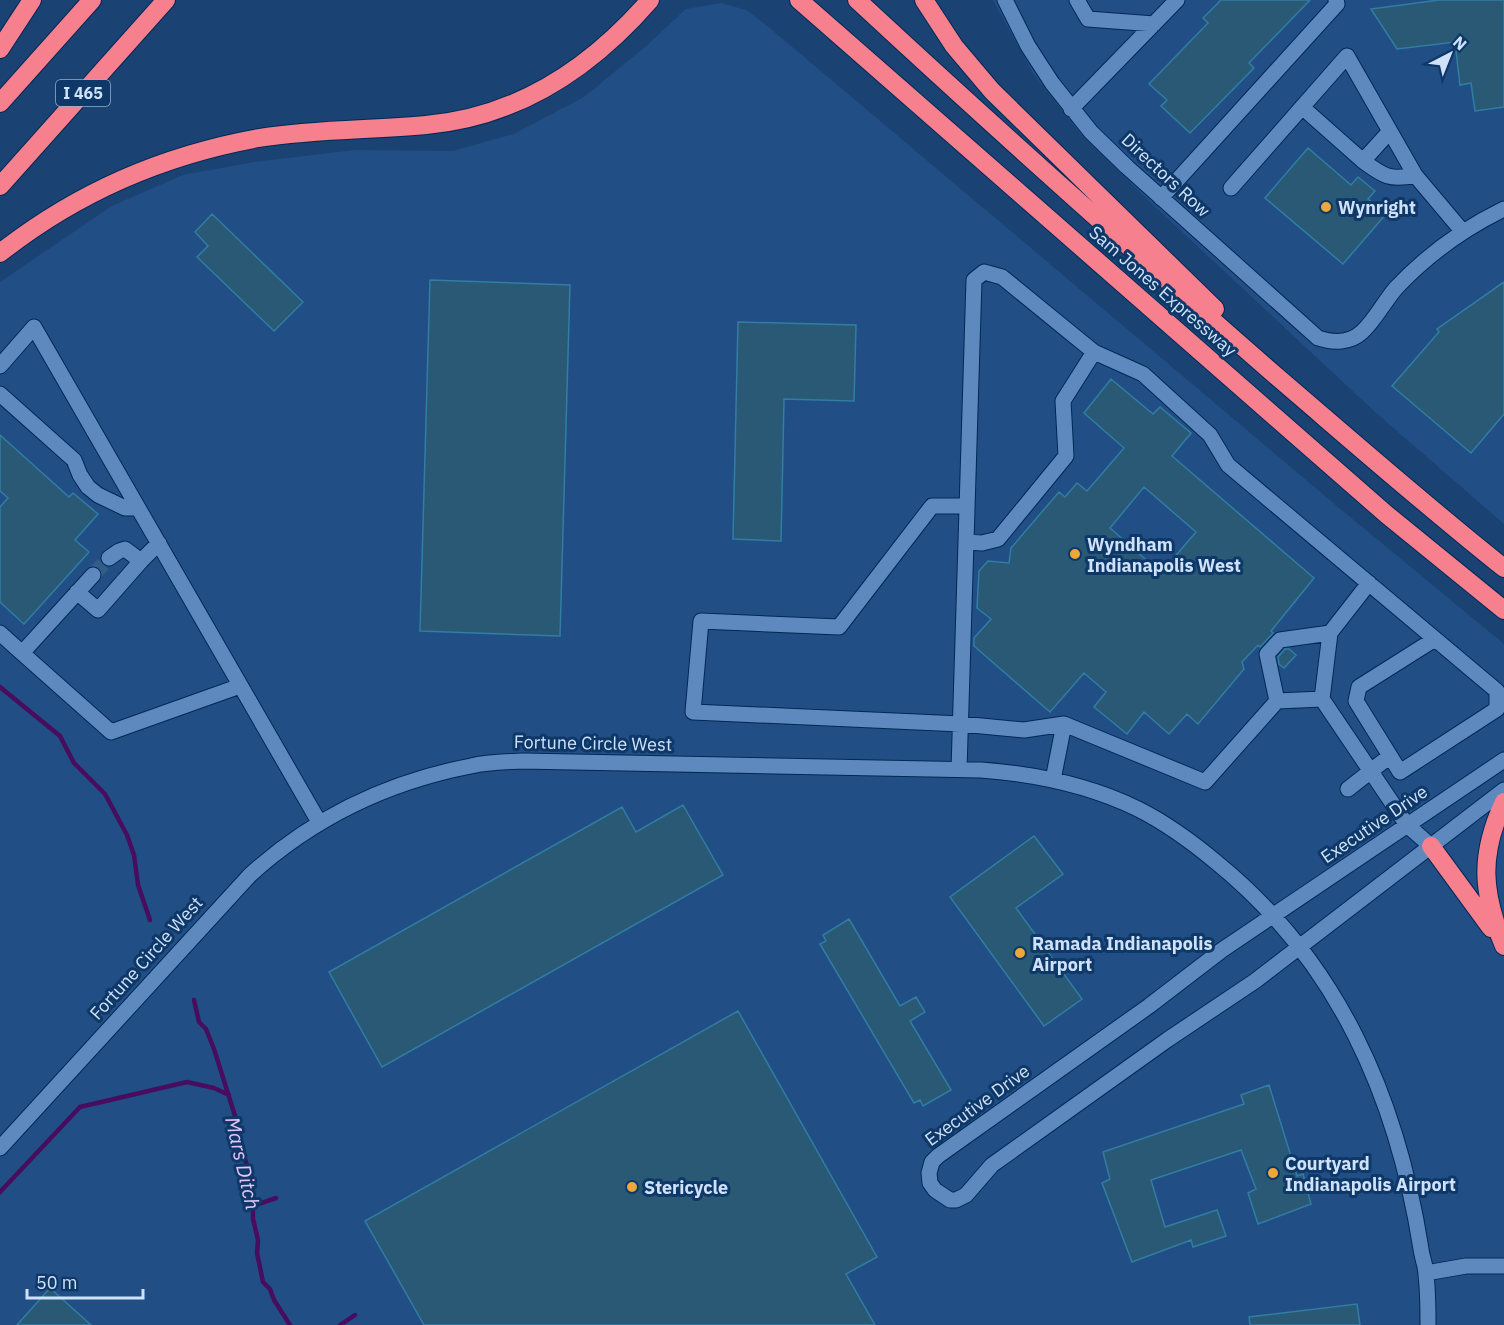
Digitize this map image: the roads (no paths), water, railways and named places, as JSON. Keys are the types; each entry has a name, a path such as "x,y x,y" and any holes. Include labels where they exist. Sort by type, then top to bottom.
{"highway":[{"path":"0,49 32,0"},
{"name":"I 465","path":"0,103 92,0"},
{"name":"I 465","path":"0,186 166,0"},
{"path":"0,253 56,213 104,186 154,165 190,154 234,143 279,136 455,121 508,106 533,96 567,75 601,49 644,7 663,0"},
{"path":"784,0 804,5"},
{"name":"Sam Jones Expressway","path":"857,0 1004,136 1325,418 1504,568"},
{"path":"924,0 954,46 993,91 1325,418"},
{"name":"Sam Jones Expressway","path":"804,5 1386,514 1504,610"},
{"path":"1504,802 1494,825 1489,845 1486,880 1492,917 1504,946"},
{"path":"1431,846 1504,946"}],"street":[{"name":"Directors Row","path":"1005,0 1028,46 1071,109 1126,167 1318,338 1338,342 1352,339 1362,332 1411,273 1443,245 1463,232"},
{"path":"1077,0 1088,19 1154,24"},
{"path":"1071,109 1177,0"},
{"path":"1161,198 1337,4 1336,0"},
{"path":"1231,188 1347,56 1416,175 1463,232 1504,209"},
{"path":"1302,106 1381,175 1399,179 1416,175"},
{"path":"1364,161 1390,131"},
{"path":"959,770 974,280 984,272 1002,277 1094,352 1143,374 1210,435 1228,465 1497,691 1497,709 1400,772 1356,701 1359,687 1435,639"},
{"path":"0,366 34,327 319,822"},
{"path":"966,542 982,543 998,539 1066,456 1063,402 1094,352"},
{"path":"0,394 74,460 80,475 98,495 124,508 138,508"},
{"path":"967,506 932,506 839,627 701,621 693,712 961,724 1024,730 1064,724 1205,782 1277,701 1322,699"},
{"path":"77,592 98,610 159,543"},
{"path":"109,558 126,549 141,561"},
{"path":"22,653 93,575"},
{"path":"1369,583 1330,633 1322,699 1407,825 1431,846"},
{"path":"0,633 111,732 240,686"},
{"path":"1277,701 1268,654 1280,640 1330,633"},
{"path":"1053,780 1064,724"},
{"path":"1348,789 1390,756"},
{"name":"Fortune Circle West","path":"0,1148 250,874 279,849 319,822 371,795 415,779 471,766 497,762 547,760 1015,773 1097,792 1150,816 1191,842 1256,897 1299,947 1362,1047 1383,1096 1407,1176 1426,1273 1428,1325"},
{"name":"Executive Drive","path":"1504,760 1222,950 1156,1001 934,1160 930,1165 929,1176 935,1190 950,1200 966,1195 992,1165 1167,1040 1248,986 1504,790"},
{"path":"1426,1273 1466,1266 1504,1266"}],"waterway":[{"name":"Mars Ditch","path":"0,687 60,736 74,763 105,794 127,835 134,855 138,885 150,920"},
{"name":"Mars Ditch","path":"194,1000 199,1022 206,1029 214,1049 252,1179 253,1219 263,1282 270,1289 274,1300 290,1325"},
{"path":"0,1192 80,1107 187,1082 214,1088 229,1095"},
{"path":"253,1206 276,1198"},
{"path":"340,1325 355,1315"}],"tunnel":[{"path":"93,575 109,558"}],"place":[{"name":"Wynright","path":"1326,207"},
{"name":"Wyndham Indianapolis West","path":"1075,554"},
{"name":"Ramada Indianapolis Airport","path":"1020,953"},
{"name":"Courtyard Indianapolis Airport","path":"1273,1173"},
{"name":"Stericycle","path":"632,1187"}]}
